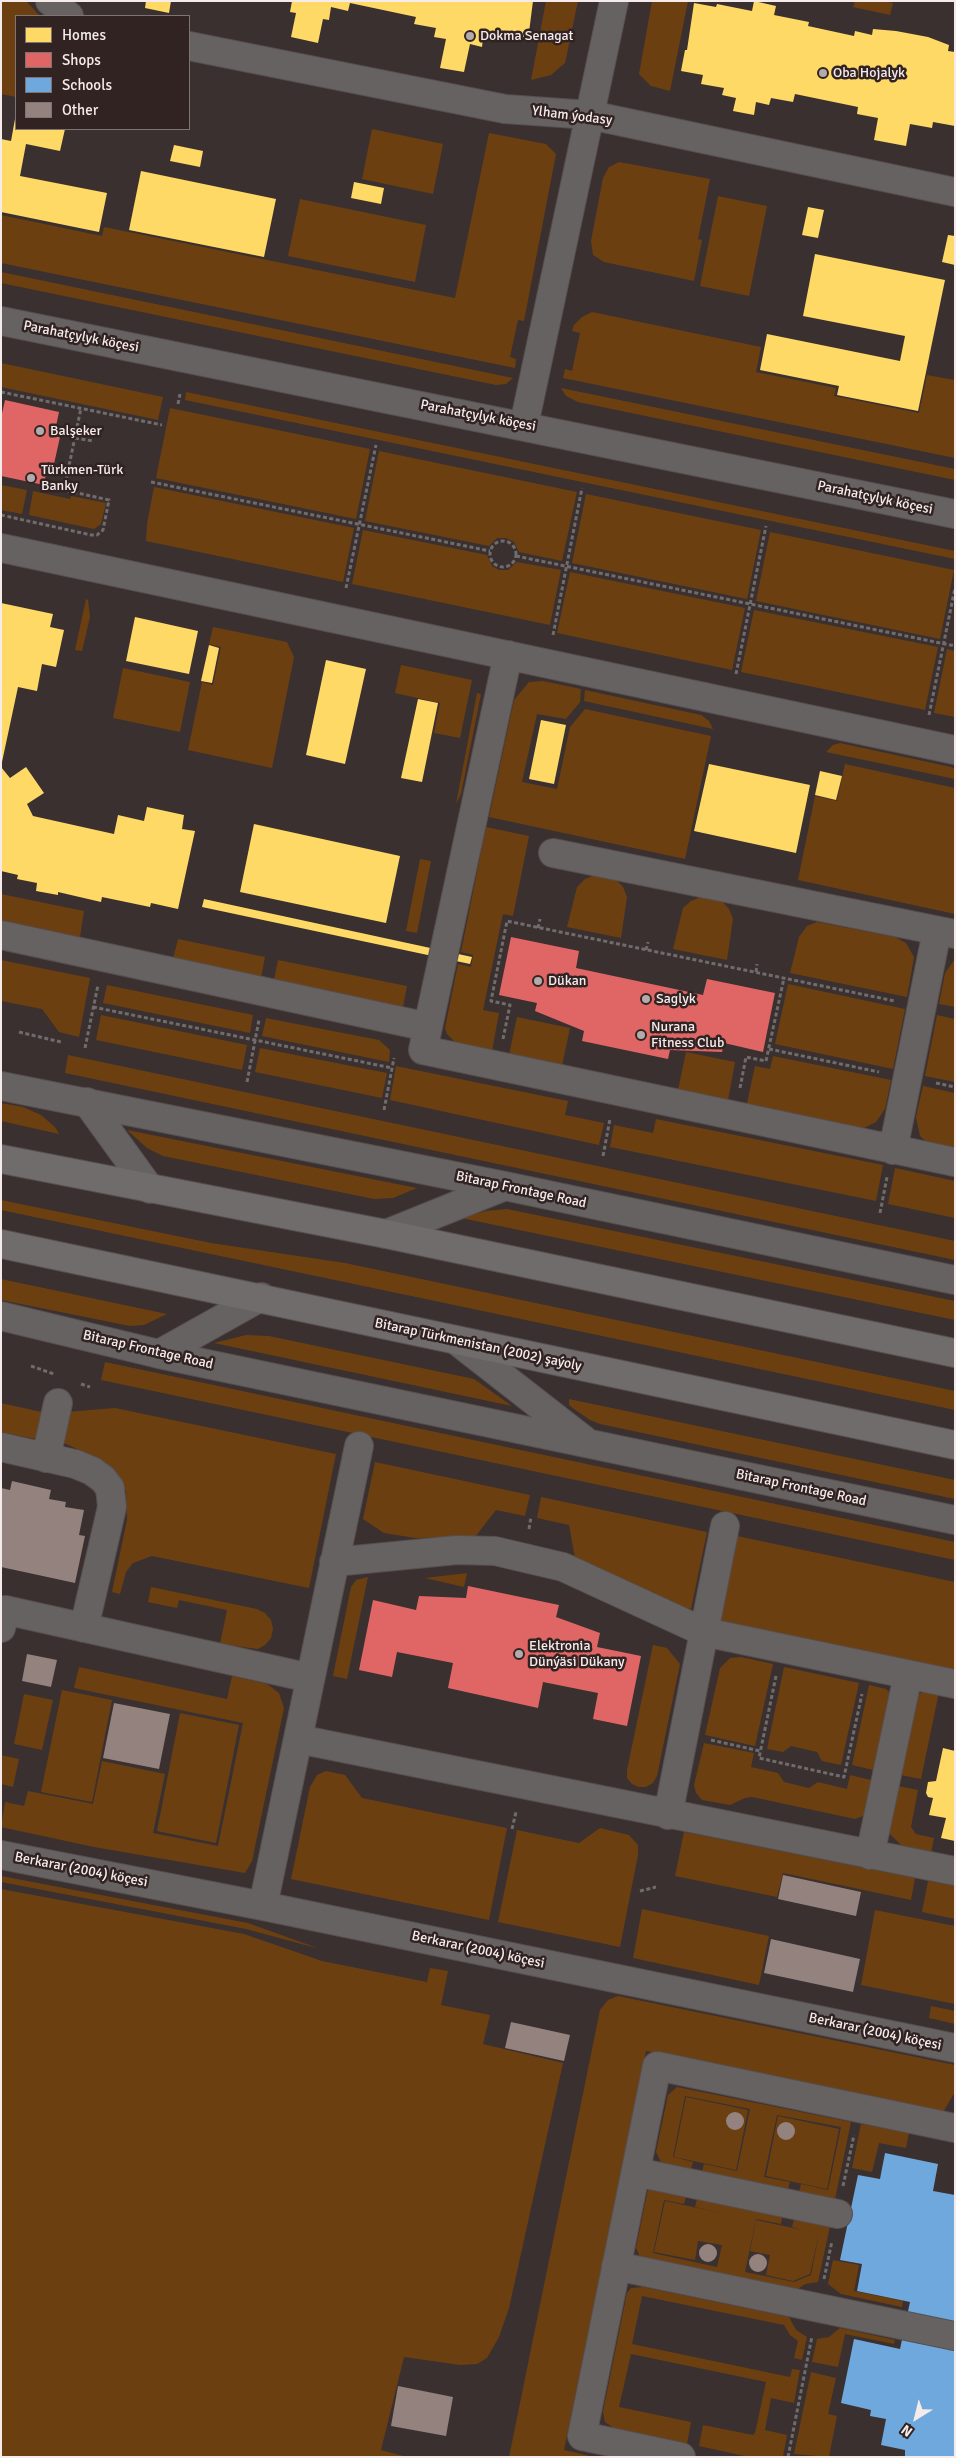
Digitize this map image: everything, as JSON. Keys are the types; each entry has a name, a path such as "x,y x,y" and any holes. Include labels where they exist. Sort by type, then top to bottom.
{"main road":[{"path":"1,1159 386,1234 955,1353"},
{"name":"Bitarap Türkmenistan (2002) şaýoly","path":"1,1244 262,1297 457,1341 955,1445"}],"street":[{"path":"50,1 68,15"},
{"path":"524,425 614,1"},
{"name":"Ylham ýodasy","path":"190,46 505,108 590,115 955,192"},
{"name":"Parahatçylyk köçesi","path":"1,321 524,425 955,514"},
{"path":"1,548 955,750"},
{"path":"508,655 423,1050 955,1162"},
{"path":"553,853 946,933 893,1150"},
{"path":"1,935 428,1027"},
{"name":"Bitarap Frontage Road","path":"1,1086 505,1186 955,1280"},
{"path":"87,1102 150,1189"},
{"path":"386,1234 505,1186"},
{"path":"159,1354 262,1297"},
{"name":"Bitarap Frontage Road","path":"1,1316 159,1354 955,1520"},
{"name":"Bitarap Frontage Road","path":"457,1341 588,1444"},
{"path":"46,1458 58,1403"},
{"path":"263,1906 359,1446"},
{"path":"1,1447 92,1471 103,1478 110,1488 112,1507 84,1628"},
{"path":"668,1815 725,1526"},
{"path":"334,1562 457,1550 495,1551 563,1567 704,1632 955,1684"},
{"path":"1,1628 5,1610 310,1678"},
{"path":"870,1855 908,1675"},
{"path":"298,1739 668,1815 955,1871"},
{"name":"Berkarar (2004) köçesi","path":"1,1855 263,1906 955,2048"},
{"path":"681,2457 582,2436 657,2066 955,2128"},
{"path":"636,2172 838,2214"},
{"path":"616,2266 955,2336"}],"path":[{"path":"1,392 162,425"},
{"path":"178,404 180,394"},
{"path":"1,516 91,535 100,533 104,526 109,500 64,490 81,408"},
{"path":"75,438 93,441"},
{"path":"346,588 376,445"},
{"path":"151,482 490,551"},
{"path":"552,635 582,488"},
{"path":"736,675 766,526"},
{"path":"506,541 512,544 516,556 513,563 500,567 494,564 490,551 499,542 506,541"},
{"path":"516,556 955,646"},
{"path":"929,716 955,588"},
{"path":"538,928 540,919"},
{"path":"508,1015 510,1005 491,1001 507,921 897,1001"},
{"path":"646,950 648,942"},
{"path":"756,972 758,964"},
{"path":"85,1048 99,978"},
{"path":"745,1064 746,1057 766,1061 784,978"},
{"path":"93,1008 392,1068"},
{"path":"247,1082 261,1012"},
{"path":"19,1032 61,1042"},
{"path":"769,1049 882,1072"},
{"path":"931,1083 955,1087"},
{"path":"603,1156 616,1091"},
{"path":"880,1213 893,1150"},
{"path":"782,1648 759,1758 844,1777 868,1666"},
{"path":"683,1734 760,1751"},
{"path":"640,1891 656,1888"}],"shaded area":[{"path":"1,1 26,1 39,15 15,15 15,97 1,94"},
{"path":"546,1 578,1 565,63 551,75 531,80"},
{"path":"652,1 688,1 670,91 651,86 639,74"},
{"path":"855,1 893,3 890,15 853,7"},
{"path":"372,129 443,144 433,194 362,179"},
{"path":"489,133 546,144 556,154 524,321 518,320 510,357 516,359 515,368 1,263 1,215 102,236 104,227 455,298"},
{"path":"619,162 710,179 698,239 702,240 694,281 604,262 593,255 591,241 603,178 609,167"},
{"path":"718,196 767,206 749,296 700,286"},
{"path":"300,199 426,225 415,282 288,256"},
{"path":"1,272 513,378 506,384 496,385 1,283"},
{"path":"592,312 761,347 756,372 836,388 834,396 919,413 927,375 955,380 955,458 563,378 565,369 572,371 580,333 572,331 574,325 582,317"},
{"path":"1,363 163,397 158,420 1,387"},
{"path":"561,388 955,469 955,480 578,402 566,396"},
{"path":"186,392 955,551 955,559 185,400"},
{"path":"170,408 370,449 356,519 156,478"},
{"path":"379,451 577,492 562,561 519,552 514,542 506,538 497,538 489,546 365,521"},
{"path":"1,485 27,490 22,514 1,510"},
{"path":"154,487 354,528 343,582 146,541 147,524"},
{"path":"33,491 70,499 71,496 106,503 101,524 94,529 29,515"},
{"path":"586,494 761,530 747,599 572,563"},
{"path":"363,530 487,555 492,566 499,570 508,570 517,562 561,570 550,625 352,584"},
{"path":"770,532 954,570 940,639 756,601"},
{"path":"570,572 745,608 732,670 557,633"},
{"path":"86,599 88,600 90,617 82,651 75,650"},
{"path":"754,610 938,647 925,710 741,672"},
{"path":"213,627 287,642 294,657 272,768 188,750 202,682 213,685 221,647 209,644"},
{"path":"947,649 955,651 955,717 934,713"},
{"path":"401,665 472,680 460,738 434,733 440,703 395,693"},
{"path":"123,668 190,682 180,732 113,718"},
{"path":"543,681 581,689 580,702 566,719 537,714 522,782 557,789 570,727 585,709 711,736 685,859 489,817 514,700 529,682"},
{"path":"585,690 701,715 709,721 713,729 584,701"},
{"path":"477,693 481,694 461,794 456,804"},
{"path":"840,743 951,767 955,769 955,779 826,752 833,745"},
{"path":"845,764 955,788 955,914 798,880 815,796 837,801"},
{"path":"486,827 529,836 513,916 503,914 483,1010 499,1013 492,1051 457,1044 447,1034 445,1028 458,964 471,967 473,955 461,952"},
{"path":"420,859 431,861 417,933 406,931"},
{"path":"595,875 615,879 623,887 627,897 621,938 567,927 577,887 585,879"},
{"path":"1,894 84,911 80,937 1,920"},
{"path":"701,897 712,897 722,901 729,909 733,919 727,960 673,949 683,908 691,901"},
{"path":"817,922 895,937 906,943 914,957 907,997 790,973 799,937 807,926"},
{"path":"178,939 265,957 261,978 173,959"},
{"path":"955,959 955,1007 939,1004 945,973"},
{"path":"1,960 90,978 79,1037 59,1032 42,1009 1,1001"},
{"path":"278,960 407,986 403,1007 274,980"},
{"path":"788,984 905,1009 893,1069 775,1044"},
{"path":"107,985 253,1015 250,1033 103,1003"},
{"path":"101,1015 247,1045 242,1070 96,1040"},
{"path":"937,1015 955,1019 955,1082 925,1076"},
{"path":"517,1017 570,1028 562,1066 509,1055"},
{"path":"266,1018 379,1040 390,1050 389,1062 262,1036"},
{"path":"260,1048 387,1073 382,1098 255,1072"},
{"path":"686,1052 735,1062 728,1100 678,1090"},
{"path":"68,1055 955,1241 955,1260 65,1073"},
{"path":"773,1056 891,1080 885,1109 876,1122 862,1129 746,1108 755,1066 770,1069"},
{"path":"396,1066 568,1101 565,1115 604,1123 599,1145 390,1100"},
{"path":"923,1086 955,1093 955,1151 930,1145 920,1136 916,1117"},
{"path":"1,1103 23,1107 41,1115 55,1127 59,1134 1,1121"},
{"path":"656,1119 883,1165 876,1201 610,1147 614,1125 653,1133"},
{"path":"127,1130 417,1188 393,1198 374,1199 163,1156 147,1148"},
{"path":"895,1168 955,1181 955,1218 888,1204"},
{"path":"1,1200 211,1243 345,1263 955,1391 955,1410 1,1210"},
{"path":"507,1209 955,1301 955,1320 461,1218 486,1211"},
{"path":"1,1279 167,1314 144,1325 130,1326 1,1300"},
{"path":"246,1335 269,1336 474,1379 512,1406 214,1343"},
{"path":"105,1362 955,1542 955,1560 101,1380"},
{"path":"569,1399 955,1480 955,1499 600,1424 590,1420 569,1405"},
{"path":"1,1403 46,1413 40,1440 1,1432"},
{"path":"115,1408 336,1454 309,1588 152,1556 133,1563 126,1572 120,1594 112,1592 127,1520 126,1491 118,1477 98,1459 60,1441 66,1412"},
{"path":"375,1462 530,1495 525,1516 496,1510 475,1537 415,1538 384,1533 363,1519"},
{"path":"541,1497 707,1532 691,1609 667,1604 575,1558 569,1525 537,1518"},
{"path":"737,1536 955,1582 955,1673 719,1624"},
{"path":"467,1573 464,1587 425,1578"},
{"path":"368,1577 347,1679 333,1676 351,1587 356,1580"},
{"path":"151,1587 257,1609 265,1613 271,1620 273,1629 271,1638 258,1649 220,1644 227,1610 179,1600 177,1608 148,1602"},
{"path":"653,1645 667,1648 680,1664 657,1776 653,1783 646,1787 639,1787 632,1784 627,1778 627,1770"},
{"path":"741,1657 773,1664 755,1746 705,1735 720,1668 730,1658"},
{"path":"79,1667 227,1699 232,1676 267,1684 279,1693 284,1708 252,1861 245,1873 94,1847 1,1827 5,1802 24,1806 28,1791 93,1804 102,1761 165,1774 153,1833 218,1846 243,1723 74,1688"},
{"path":"784,1667 859,1683 841,1765 822,1761 817,1752 791,1746 783,1752 767,1749"},
{"path":"869,1685 886,1689 890,1693 877,1771 852,1765"},
{"path":"62,1690 112,1700 92,1802 41,1792"},
{"path":"926,1691 939,1692 921,1779 895,1774 916,1695"},
{"path":"24,1694 53,1700 42,1750 14,1744"},
{"path":"180,1713 239,1725 216,1843 157,1831"},
{"path":"704,1743 754,1753 751,1767 778,1773 784,1782 809,1788 818,1782 847,1789 850,1775 875,1781 866,1815 855,1819 752,1797 730,1805 702,1800 696,1793 694,1785"},
{"path":"1,1755 19,1759 13,1787 1,1784"},
{"path":"326,1771 345,1775 362,1798 507,1828 489,1920 291,1879 310,1787 317,1775"},
{"path":"893,1785 918,1790 911,1827 916,1834 934,1838 931,1854 901,1845 886,1830"},
{"path":"600,1828 629,1835 638,1845 638,1855 620,1947 498,1922 517,1830 579,1843"},
{"path":"684,1832 915,1878 911,1900 783,1873 777,1897 675,1876"},
{"path":"1,1876 248,1923 320,1949 246,1929 1,1882"},
{"path":"928,1881 955,1886 955,1919 922,1912"},
{"path":"1,1889 244,1934 322,1961 427,1982 430,1968 448,1971 441,2005 490,2015 483,2044 563,2063 509,2308 499,2337 487,2358 477,2364 460,2365 404,2357 381,2450 407,2457 1,2457"},
{"path":"642,1909 769,1936 759,1985 633,1958"},
{"path":"875,1910 955,1926 955,2004 861,1985"},
{"path":"618,1996 955,2065 955,2092 943,2112 646,2051 564,2450 594,2457 509,2457 600,2010 608,2000"},
{"path":"931,2006 955,2011 955,2024 929,2018"},
{"path":"677,2087 851,2122 835,2199 799,2192 801,2184 828,2190 841,2127 777,2115 764,2177 790,2182 788,2189 702,2172 704,2164 737,2171 750,2109 685,2096 673,2157 693,2162 691,2169 661,2162 656,2152 668,2095"},
{"path":"686,2097 748,2110 736,2170 674,2157"},
{"path":"778,2116 839,2129 827,2189 766,2176"},
{"path":"861,2124 909,2133 906,2148 879,2143 872,2172 852,2168"},
{"path":"648,2189 686,2197 684,2204 664,2200 653,2253 717,2267 722,2245 698,2241 695,2260 654,2252 665,2201 726,2214 695,2207 697,2199 782,2217 781,2224 756,2219 745,2272 794,2282 811,2275 819,2233 810,2274 793,2281 766,2275 770,2255 750,2251 756,2220 802,2230 792,2227 794,2219 830,2226 818,2282 805,2284 795,2291 641,2259 636,2248"},
{"path":"833,2260 859,2265 854,2291 903,2301 902,2307 841,2294 828,2284"},
{"path":"643,2287 789,2317 796,2330 807,2337 802,2360 794,2358 798,2341 790,2335 784,2325 642,2296 632,2344 790,2377 792,2369 800,2370 794,2403 771,2398 765,2430 787,2435 783,2457 749,2457 699,2446 703,2425 753,2435 766,2382 631,2354 619,2407 691,2422 687,2444 615,2429 605,2422 603,2412 627,2293 631,2288"},
{"path":"840,2328 895,2340 894,2344 845,2334 838,2367 812,2362 817,2339 829,2337"},
{"path":"811,2372 836,2378 828,2414 837,2416 829,2457 794,2454"}],"building: Homes":[{"path":"146,1 171,1 169,13 145,8"},
{"name":"Dokma Senagat","path":"292,1 533,1 528,40 507,35 505,42 483,38 482,47 470,44 464,72 440,68 446,39 434,37 436,28 414,24 416,17 350,3 348,11 331,7 329,20 323,19 318,43 291,37 296,13 290,12"},
{"name":"Oba Hojalyk","path":"754,1 776,6 774,15 809,22 808,26 854,36 855,31 872,35 873,29 896,31 928,37 949,45 948,51 955,52 955,126 933,122 932,128 910,124 906,146 874,140 878,118 857,114 858,107 795,94 793,102 771,98 769,105 756,102 754,115 733,111 736,98 722,95 724,88 701,84 703,75 681,71 685,50 687,50 694,3 716,7 717,4 752,11"},
{"path":"15,119 15,130 65,130 60,151 26,144 20,176 107,193 99,232 1,212 1,139 11,141"},
{"path":"174,145 203,151 200,167 170,161"},
{"path":"141,171 276,199 264,257 129,230"},
{"path":"354,182 384,188 381,204 351,198"},
{"path":"808,207 824,210 818,238 802,235"},
{"path":"948,235 955,236 955,265 942,262"},
{"path":"815,254 945,280 918,411 837,395 839,386 760,370 767,334 900,361 905,336 803,316"},
{"path":"1,603 53,614 50,627 64,630 56,667 42,664 37,691 18,687 2,762"},
{"path":"135,617 198,631 189,674 126,661"},
{"path":"209,645 219,648 212,683 201,681"},
{"path":"326,660 366,669 345,764 306,755"},
{"path":"418,699 438,703 422,782 401,778"},
{"path":"541,720 566,725 554,784 529,779"},
{"path":"709,764 810,785 796,853 694,831"},
{"path":"1,767 10,778 26,767 44,793 27,804 33,816 114,834 118,815 144,821 147,807 184,815 182,829 195,831 178,909 151,903 150,907 102,897 101,902 58,892 58,895 36,891 37,883 17,879 18,875 1,871"},
{"path":"820,771 842,776 836,800 815,795"},
{"path":"254,824 400,856 386,923 240,892"},
{"path":"204,899 472,957 470,964 202,907"},
{"path":"943,1748 955,1751 955,1841 941,1838 946,1818 929,1815 933,1798 928,1797 926,1793 928,1782 936,1781"}],"building: Shops":[{"path":"5,400 59,412 54,436 60,437 54,464 48,462 44,485 1,476 1,418"},
{"name":"Saglyk","path":"511,937 579,951 576,968 703,995 707,979 775,993 763,1052 724,1043 722,1052 670,1050 668,1059 582,1041 584,1031 535,1011 537,1003 499,995"},
{"name":"Elektronia Dünýäsi Dükany","path":"468,1586 559,1605 556,1617 600,1633 597,1647 641,1656 627,1726 593,1719 598,1693 543,1682 538,1708 448,1688 453,1663 397,1652 392,1677 359,1670 373,1600 416,1610 419,1596 466,1598"}],"building: Schools":[{"path":"885,2153 938,2164 933,2191 955,2195 955,2457 905,2457 905,2450 881,2445 886,2419 870,2416 871,2410 841,2403 854,2339 900,2349 910,2302 857,2291 862,2264 840,2260 858,2175 880,2179"}],"building: Other":[{"path":"12,1481 51,1490 49,1499 66,1502 65,1507 84,1510 79,1535 85,1536 75,1583 1,1567 1,1488 10,1490"},
{"path":"27,1654 57,1660 51,1687 22,1681"},
{"path":"114,1703 170,1714 159,1769 103,1758"},
{"path":"783,1875 861,1892 856,1916 778,1899"},
{"path":"771,1939 860,1959 853,1992 764,1973"},
{"path":"511,2022 570,2035 564,2061 505,2048"},
{"path":"735,2112 741,2115 744,2121 741,2127 735,2130 729,2127 726,2121 729,2115"},
{"path":"786,2122 792,2125 795,2131 792,2137 786,2140 780,2137 777,2131 780,2125"},
{"path":"708,2244 714,2247 717,2253 714,2259 708,2262 702,2259 699,2253 702,2247"},
{"path":"758,2254 764,2257 767,2263 764,2269 758,2272 752,2269 749,2263 752,2257"},
{"path":"398,2386 453,2397 446,2436 391,2426"}],"place":[{"name":"Dokma Senagat","path":"470,36"},
{"name":"Oba Hojalyk","path":"823,73"},
{"name":"Balşeker","path":"40,431"},
{"name":"Türkmen-Türk Banky","path":"31,478"},
{"name":"Dükan","path":"538,981"},
{"name":"Saglyk","path":"646,999"},
{"name":"Nurana Fitness Club","path":"641,1035"},
{"name":"Elektronia Dünýäsi Dükany","path":"519,1654"}]}
